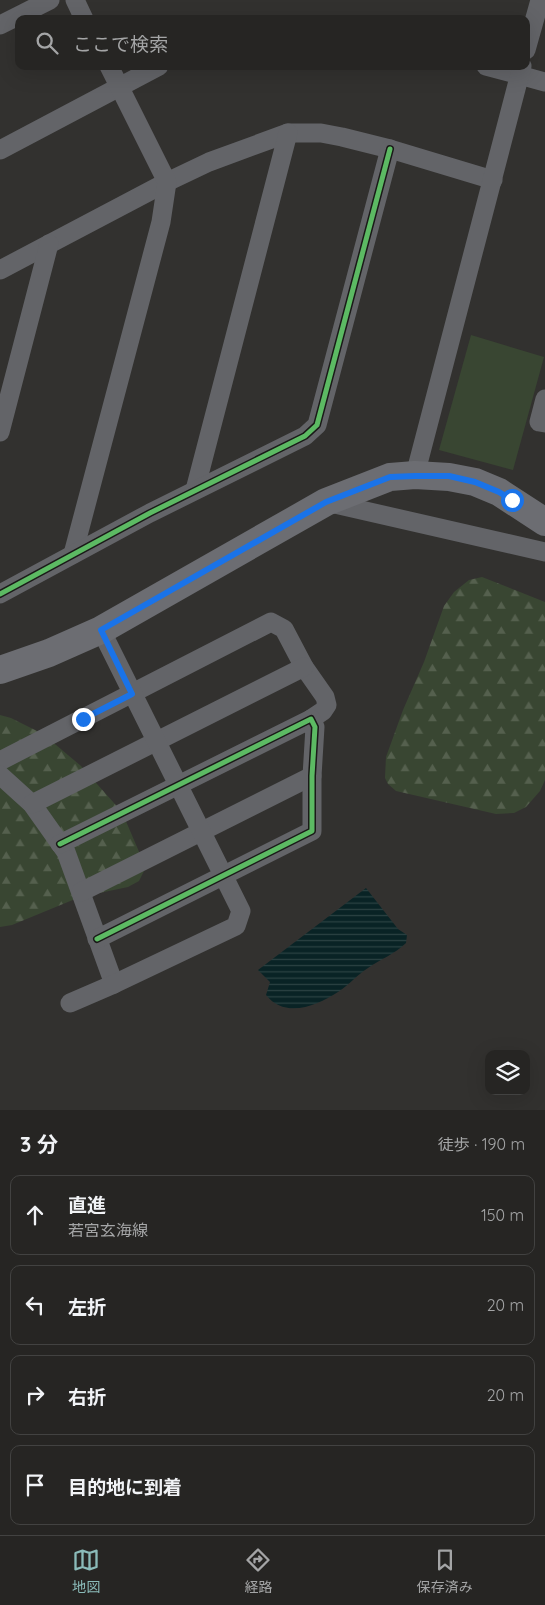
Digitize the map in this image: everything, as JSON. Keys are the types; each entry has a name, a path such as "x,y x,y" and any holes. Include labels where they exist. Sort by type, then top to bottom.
{"main road":[{"path":"0,670 49,653 101,630 326,502 390,477 449,476 475,482 499,492 545,522"}],"street":[{"path":"20,15 50,0"},
{"path":"74,0 82,15"},
{"path":"530,36 540,0"},
{"path":"0,25 15,18"},
{"path":"73,554 161,222 167,182 112,70"},
{"path":"0,150 152,70"},
{"path":"415,476 521,71 545,82"},
{"path":"0,270 167,182 209,162 288,133 321,133 390,149 493,180"},
{"path":"195,490 288,133"},
{"path":"0,594 195,490 305,436 317,425 390,149"},
{"path":"0,432 49,244"},
{"path":"545,399 539,422 545,423"},
{"path":"326,502 545,552"},
{"path":"0,761 271,622 284,629 304,667 325,698 326,703 323,712 179,786 60,844"},
{"path":"70,1003 236,926 241,911 101,630"},
{"path":"32,804 304,667"},
{"path":"97,939 312,831 312,776 315,727 311,719"},
{"path":"0,775 32,804 66,852 114,984"},
{"path":"81,892 312,776"}],"green space":[{"path":"471,335 544,357 513,470 439,450"},
{"path":"482,577 545,602 545,780 540,791 526,807 514,813 496,814 396,791 388,784 385,778 386,757 444,606 454,592 469,580"},
{"path":"0,715 11,718 43,734 81,766 122,812 143,861 144,871 139,881 128,887 80,897 12,925 0,927"}],"water":[{"path":"366,888 398,929 407,935 406,943 321,1002 301,1008 292,1008 282,1007 274,1002 266,995 270,982 258,970"}],"cycle path":[{"path":"0,594 150,513 305,436 317,425 390,149"},
{"path":"60,844 311,719 315,727 312,776 312,831 97,939"}],"route":[{"path":"83,719 132,694 101,630 326,502 390,477 415,476 449,476 475,482 499,492 512,500"}]}
